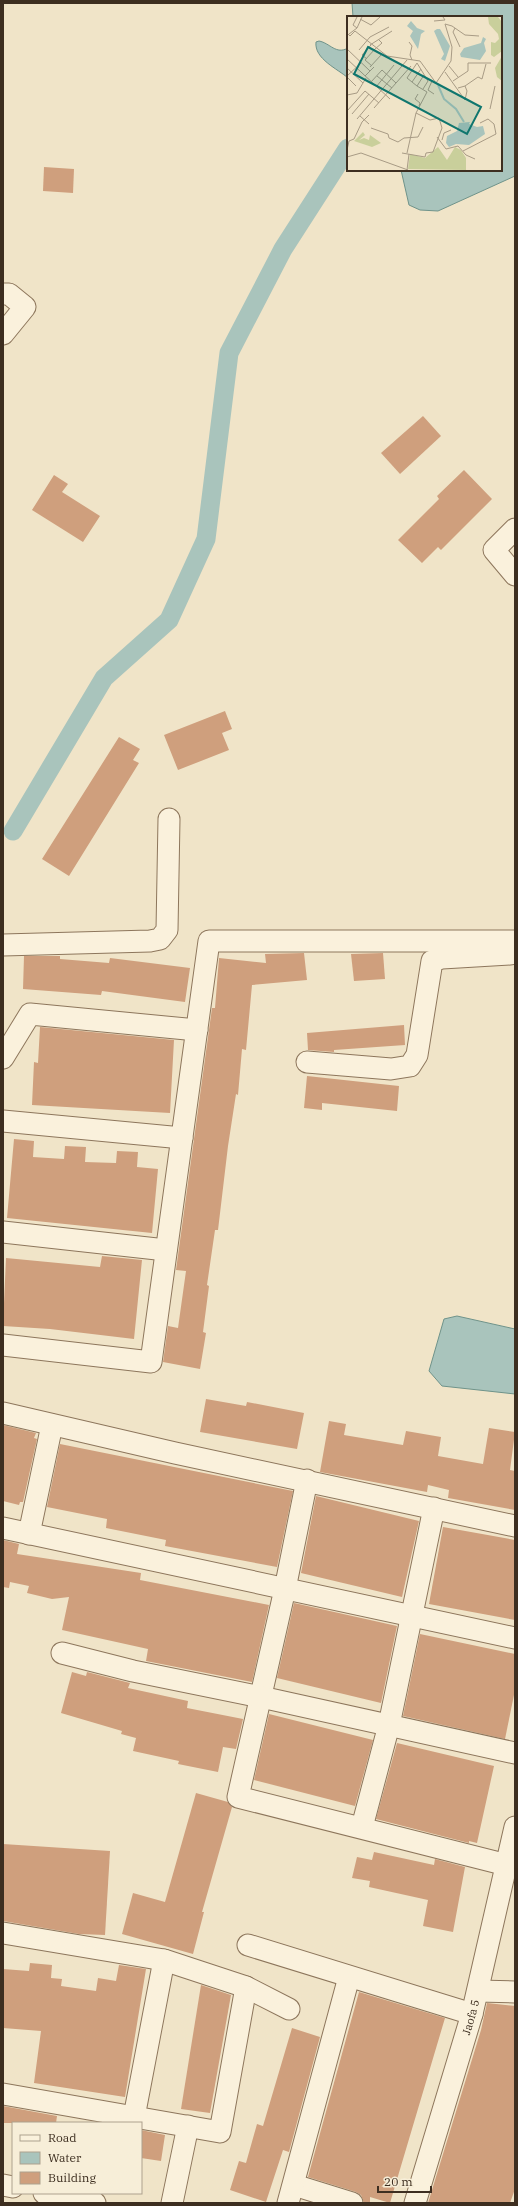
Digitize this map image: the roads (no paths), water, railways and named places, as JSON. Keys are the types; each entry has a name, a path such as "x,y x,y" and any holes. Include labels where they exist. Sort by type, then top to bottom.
{"street":[{"path":"3,294 9,294 25,307 3,334"},
{"path":"515,529 494,550 515,575"},
{"path":"3,945 150,941 160,939 167,930 169,819"},
{"path":"3,1345 151,1362 209,941 515,941"},
{"path":"307,1062 391,1069 410,1066 417,1056 432,961 442,958 515,954"},
{"path":"3,1058 30,1014 197,1030"},
{"path":"3,1121 182,1138"},
{"path":"3,1232 166,1250"},
{"path":"3,1413 515,1526"},
{"path":"30,1534 52,1425"},
{"path":"307,1480 285,1589 238,1797 362,1827 506,1865"},
{"path":"362,1827 389,1725 434,1508"},
{"path":"3,1528 515,1638"},
{"path":"62,1653 133,1671 261,1697 515,1753"},
{"name":"Jaofa 5","path":"415,2203 472,2014 515,1828"},
{"path":"3,1933 164,1960 246,1987 289,2010"},
{"path":"248,1945 472,2014"},
{"path":"134,2117 164,1960"},
{"path":"349,1977 291,2194 352,2203"},
{"path":"3,2094 220,2132 246,1987"},
{"path":"478,1991 515,1992"},
{"path":"172,2203 188,2126"},
{"path":"49,2194 95,2203"}],"water":[{"path":"352,3 515,3 515,176 438,211 420,210 409,205 401,171 502,171 502,16 353,16"},
{"path":"316,42 323,42 340,50 347,48 347,77 319,54 316,48"},
{"path":"457,1316 515,1329 515,1394 442,1386 429,1371 444,1319"}],"waterway":[{"path":"13,831 104,678 169,620 206,539 229,353 283,249 347,150"}]}
